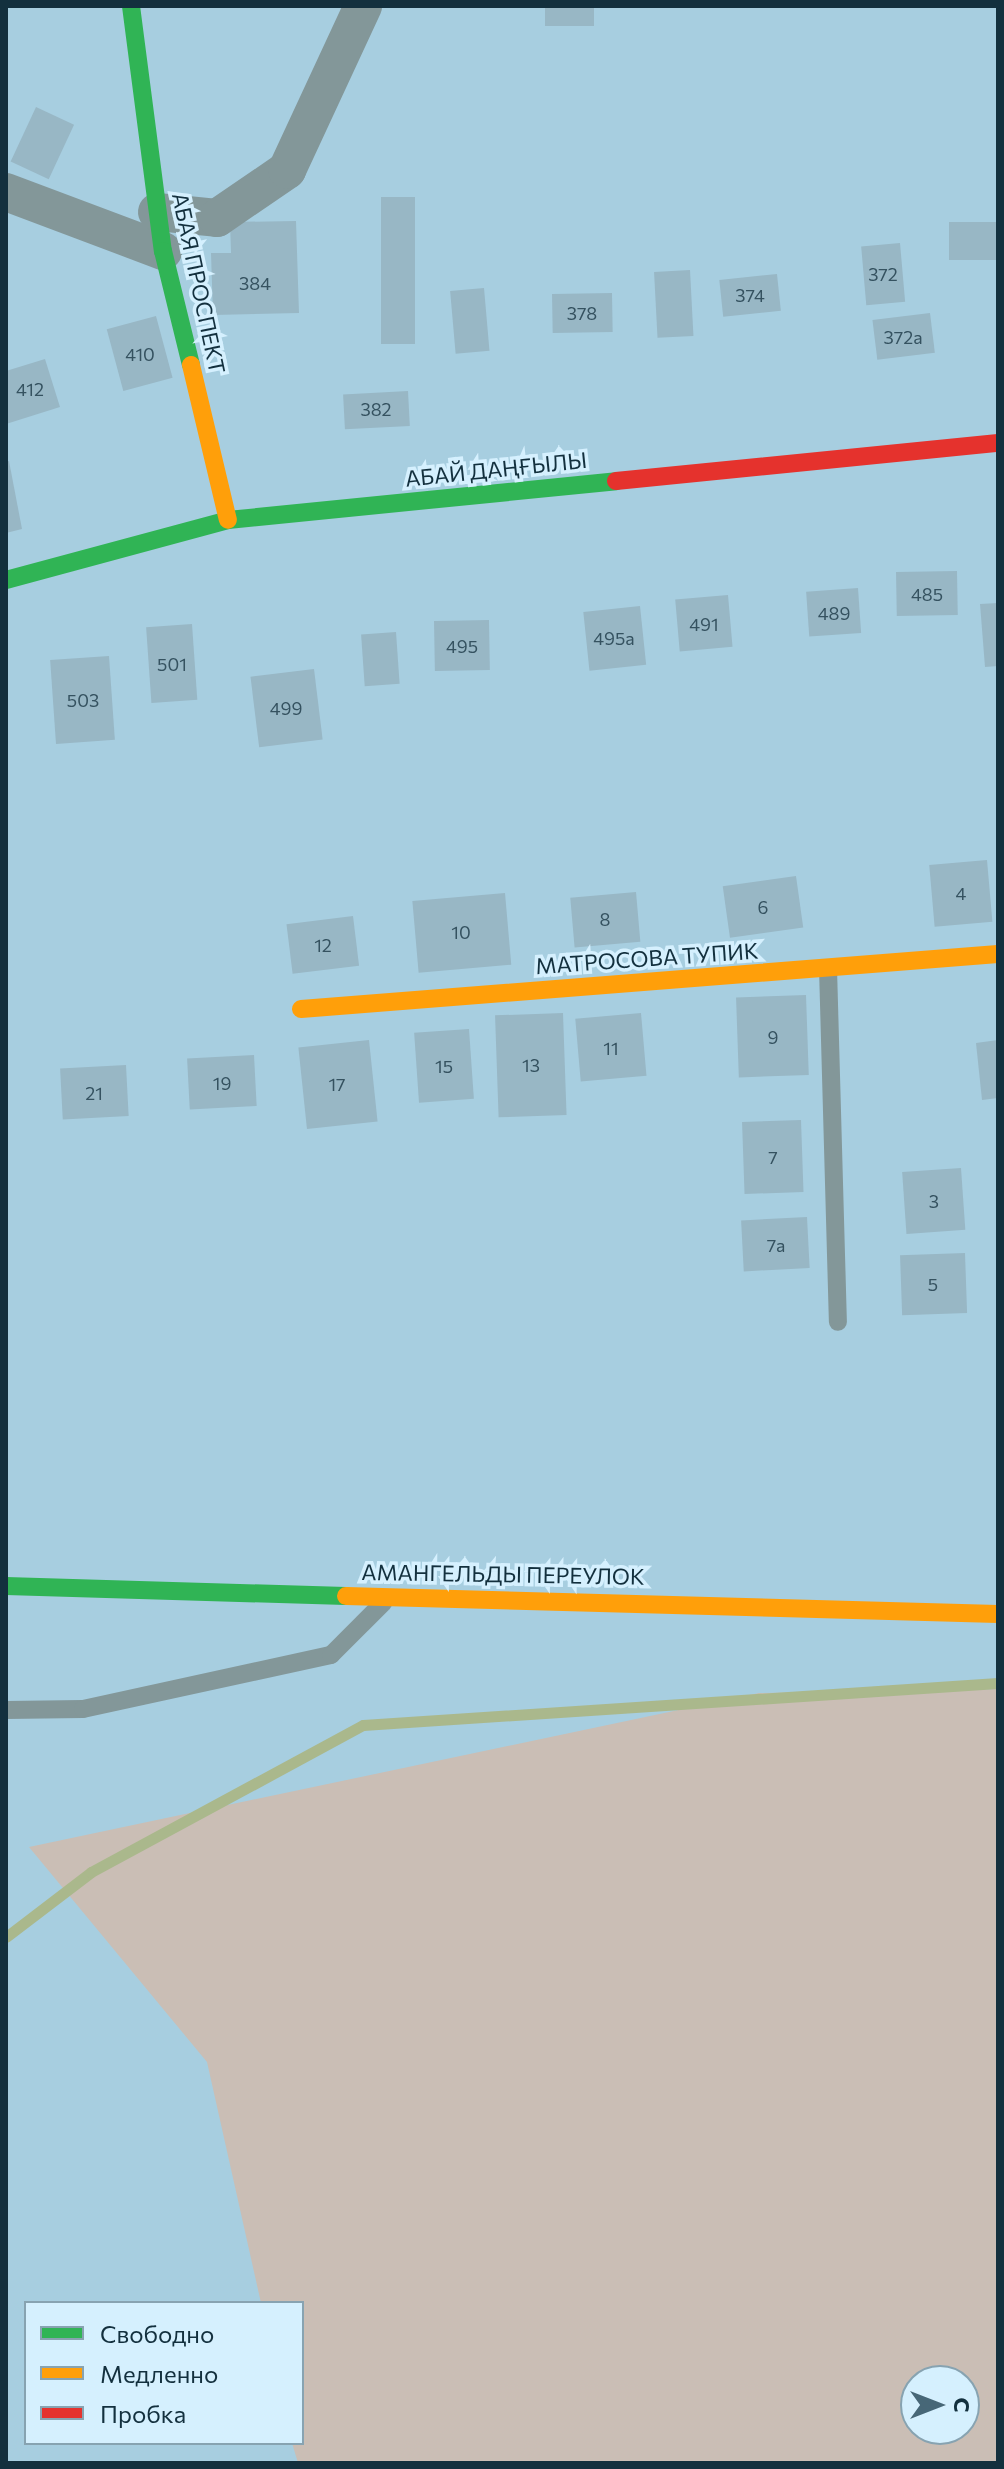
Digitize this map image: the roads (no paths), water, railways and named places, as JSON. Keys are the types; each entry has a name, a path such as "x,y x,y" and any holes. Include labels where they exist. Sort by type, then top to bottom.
{"street":[{"name":"АБАЯ ПРОСПЕКТ","path":"131,6 163,251 228,520"},
{"path":"157,212 217,218 287,170 363,6"},
{"path":"6,192 163,251"},
{"name":"АБАЙ ДАҢҒЫЛЫ","path":"6,580 228,520 998,443"},
{"name":"МАТРОСОВА ТУПИК","path":"301,1009 998,954"},
{"name":"АМАНГЕЛЬДЫ ПЕРЕУЛОК","path":"6,1586 998,1614"}],"lane":[{"path":"828,968 838,1322"},
{"path":"6,1710 83,1709 331,1655 391,1595"}],"waterway":[{"path":"6,1937 91,1872 363,1725 998,1683"}]}
